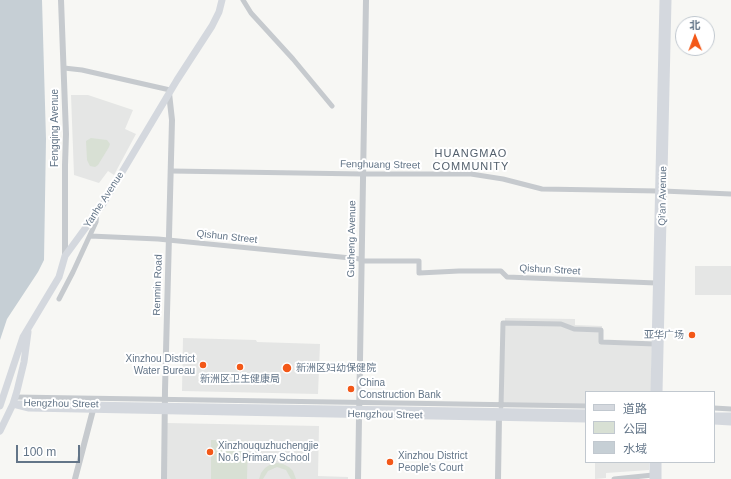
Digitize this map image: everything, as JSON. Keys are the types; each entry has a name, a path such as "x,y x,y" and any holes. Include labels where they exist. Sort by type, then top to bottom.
{"main road":[{"name":"Yanhe Avenue","path":"0,406 19,348 28,328 59,277 65,256 97,212 170,92 215,22 222,0"},
{"name":"Qi'an Avenue","path":"658,391 663,0"},
{"name":"Qi'an Avenue","path":"658,391 655,344 656,283 668,0"},
{"path":"0,431 14,400 24,362 28,328"},
{"name":"Hengzhou Street","path":"14,400 29,408 93,410 165,405"},
{"name":"Hengzhou Street","path":"14,400 29,403 585,413"},
{"name":"Hengzhou Street","path":"500,411 585,419"},
{"path":"715,416 731,416"},
{"path":"715,421 731,422"},
{"path":"653,463 654,478"},
{"path":"654,478 658,463"}],"street":[{"name":"Fengqing Avenue","path":"61,0 66,134 65,256"},
{"path":"243,0 251,13 298,64 332,106"},
{"name":"Gucheng Avenue","path":"358,479 366,0"},
{"path":"64,68 82,70 170,92"},
{"name":"Renmin Road","path":"164,479 172,120 170,92"},
{"name":"Fenghuang Street","path":"171,171 471,174 542,189 731,194"},
{"path":"59,299 90,236 96,222 97,212"},
{"name":"Qishun Street","path":"90,236 169,240 361,260 419,261 419,273 501,271 507,277 656,283"},
{"path":"498,479 503,322 560,324 574,329 601,330 601,342 655,344"},
{"path":"165,405 500,411 585,406"},
{"path":"715,408 731,409"},
{"path":"75,479 93,410"},
{"path":"614,479 654,478"}],"shaded area":[{"path":"71,95 88,95 133,110 125,129 136,134 114,175 108,171 99,183 74,175"},
{"path":"695,266 731,266 731,295 695,295"},
{"path":"505,318 575,319 575,325 602,326 602,341 652,342 651,391 585,391 585,405 503,403"},
{"path":"183,338 320,344 318,394 182,391"},
{"path":"167,423 319,426 318,476 348,477 348,479 167,479"},
{"path":"595,463 649,463 649,470 606,473 606,478 595,479"}],"green space":[{"path":"91,138 107,140 110,144 98,165 95,167 90,166 87,160 86,141"},
{"path":"211,440 248,441 247,479 211,479"},
{"path":"277,463 289,467 293,471 296,479 291,479 286,470 277,467 268,471 263,479 259,479 265,468 271,464"}],"water":[{"path":"0,0 42,0 46,139 44,260 38,272 7,319 0,340"}],"place":[{"name":"亚华广场","path":"692,335"},
{"name":"Xinzhou District Water Bureau","path":"203,365"},
{"name":"新洲区卫生健康局","path":"240,367"},
{"name":"新洲区妇幼保健院","path":"287,368"},
{"name":"China Construction Bank","path":"351,389"},
{"name":"Xinzhouquzhuchengjie No.6 Primary School","path":"210,452"},
{"name":"Xinzhou District People's Court","path":"390,462"}],"district":[{"name":"HUANGMAO COMMUNITY","path":"471,160"}]}
